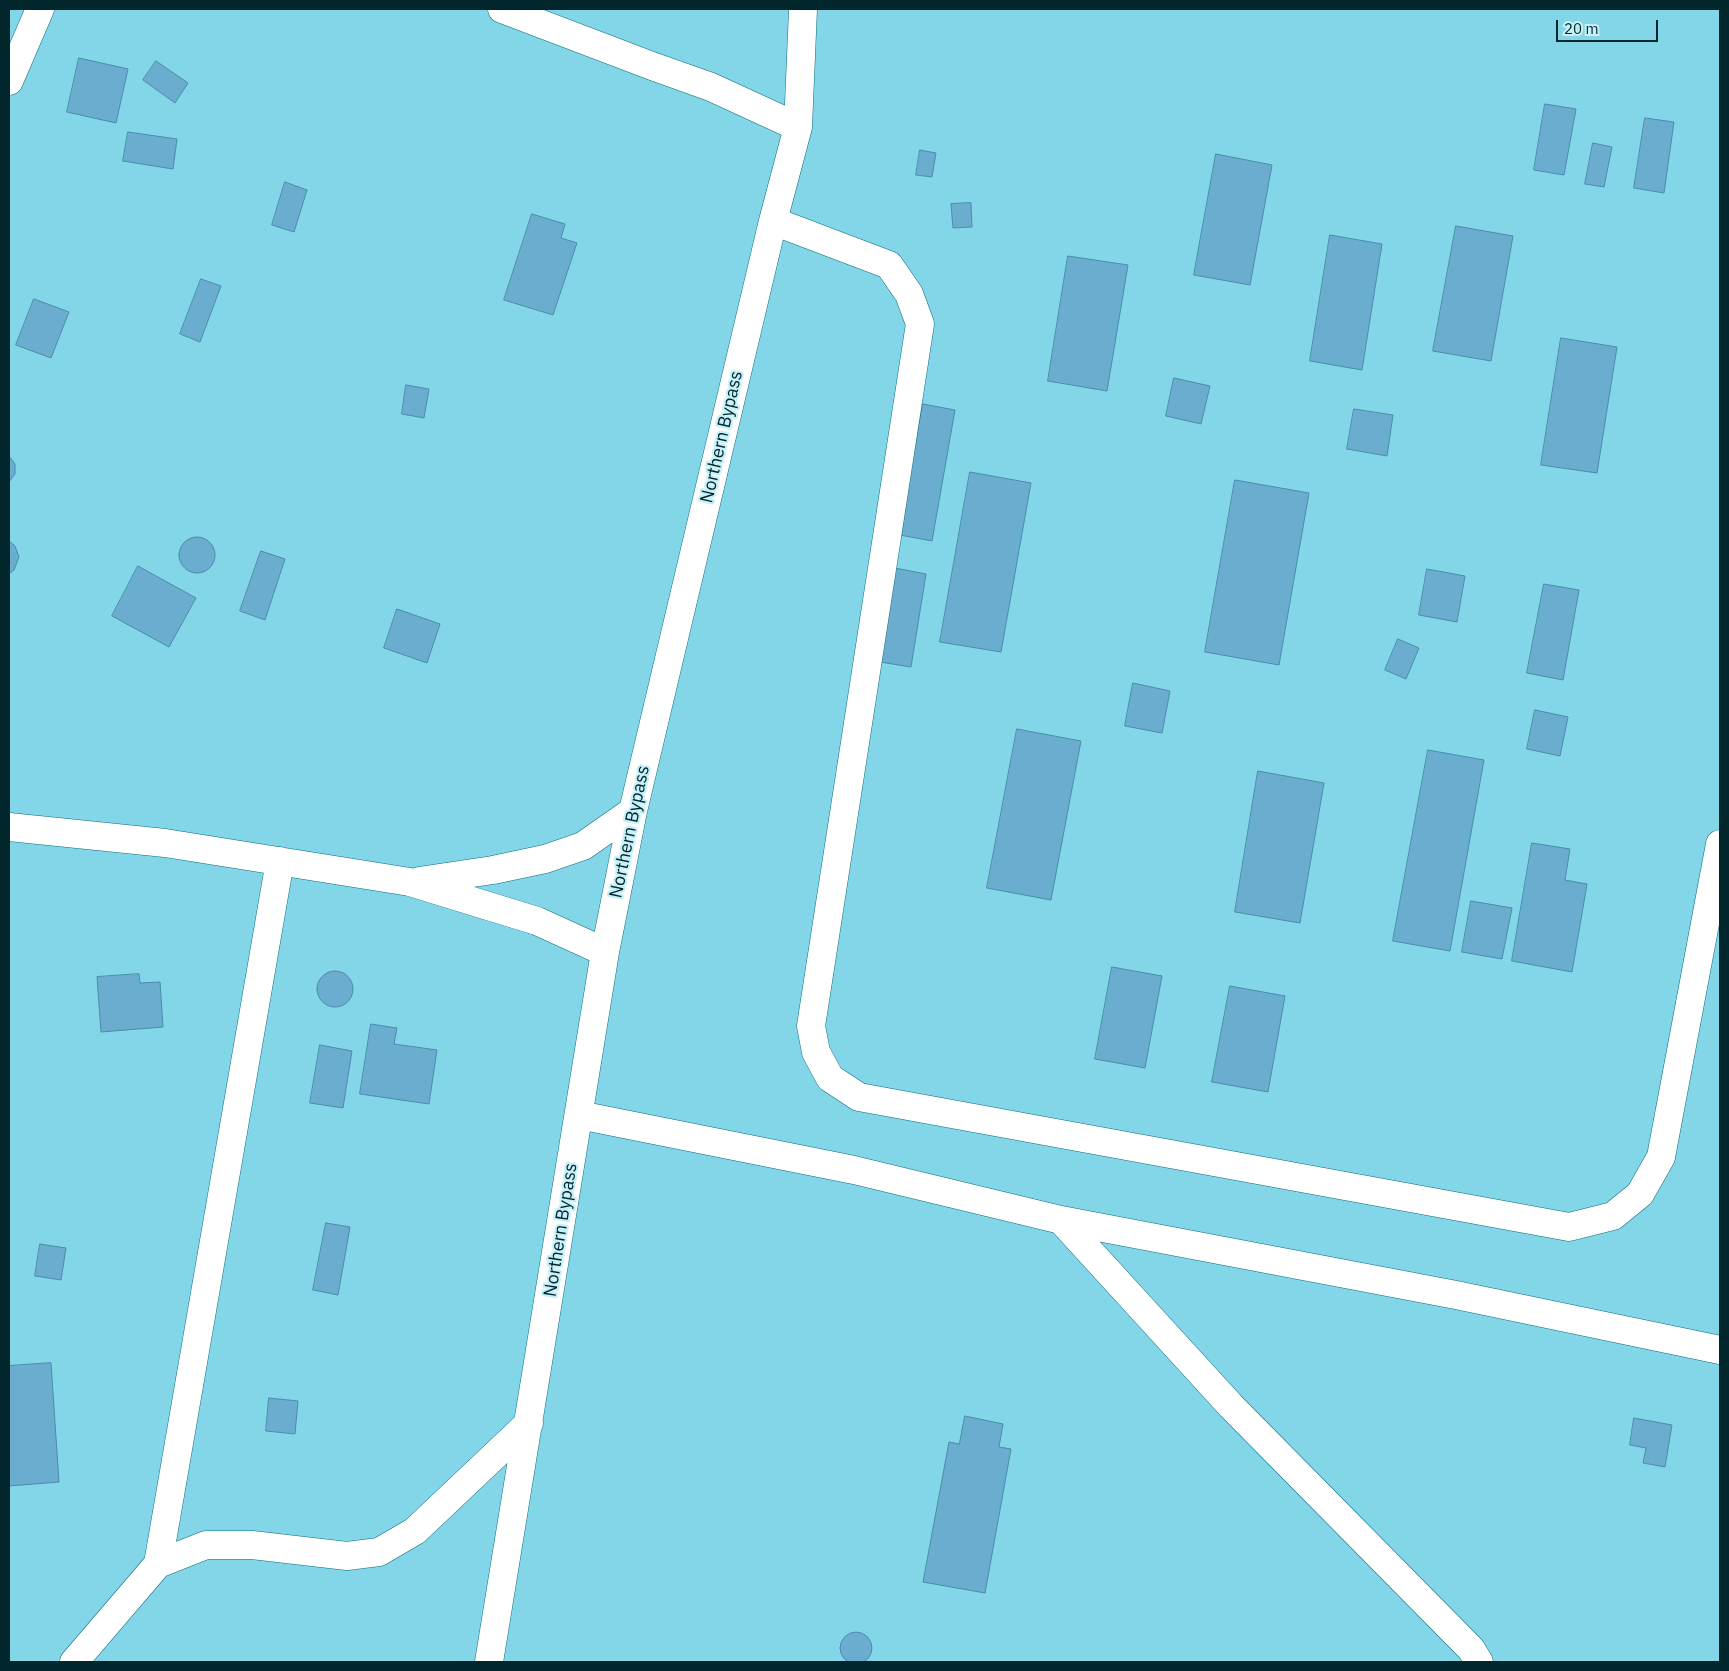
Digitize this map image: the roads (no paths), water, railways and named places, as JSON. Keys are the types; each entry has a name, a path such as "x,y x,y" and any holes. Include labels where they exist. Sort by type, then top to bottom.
{"street":[{"path":"9,81 40,9"},
{"path":"502,9 711,87 798,127"},
{"name":"Northern Bypass","path":"489,1662 606,952 633,811 773,221 798,127 803,9"},
{"path":"773,221 889,265 909,294 920,324 811,1026 816,1052 830,1078 859,1098 1569,1227 1613,1216 1640,1194 1661,1157 1720,844"},
{"path":"410,882 493,870 545,859 583,846 633,811"},
{"path":"9,827 165,842 410,882 537,921 606,952"},
{"path":"158,1564 280,861"},
{"path":"580,1115 854,1170 1061,1220 1456,1295 1720,1350"},
{"path":"1061,1220 1231,1406 1471,1649 1479,1662"},
{"path":"74,1662 158,1564 206,1545 252,1544 347,1556 379,1552 415,1531 529,1423"}]}
